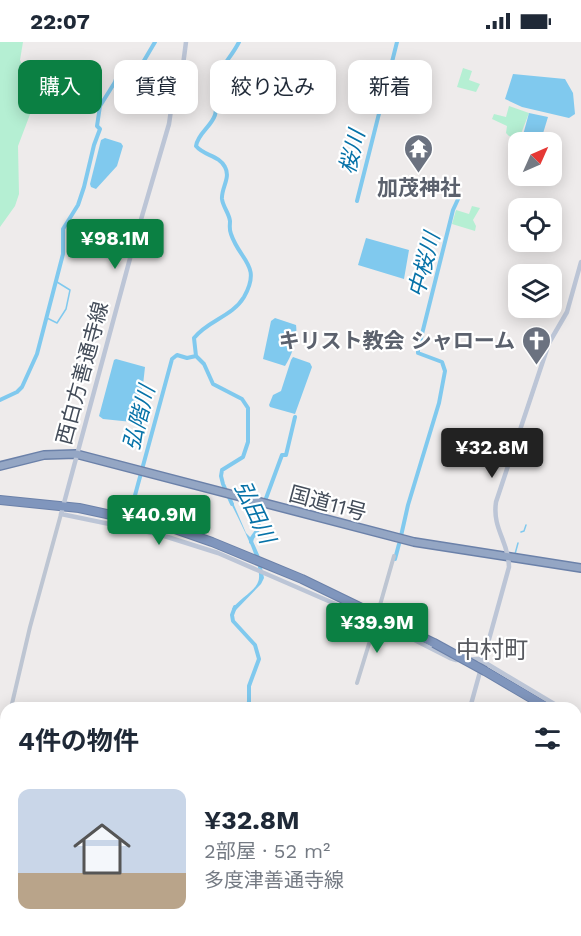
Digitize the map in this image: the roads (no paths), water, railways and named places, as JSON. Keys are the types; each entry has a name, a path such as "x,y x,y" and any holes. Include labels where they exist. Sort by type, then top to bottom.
{"highway":[{"name":"国道11号","path":"0,466 44,455 76,454 414,542 581,570"},
{"path":"0,501 80,508 172,528 251,559 263,568 338,595 537,702"},
{"path":"485,673 532,702"}],"main road":[{"name":"西白方善通寺線","path":"64,503 167,132 172,103 183,65 186,42"},
{"path":"472,702 508,573 509,557 496,525 496,502 551,339 567,312 581,262"},
{"path":"61,513 158,534 263,568 454,659 475,658 484,661 551,702"}],"street":[{"path":"12,702 61,513"},
{"path":"378,612 394,556"},
{"path":"357,683 376,621"}],"water":[{"path":"513,74 565,79 573,93 575,114 569,118 522,107 505,99"},
{"path":"529,113 548,117 543,132 524,132"},
{"path":"105,138 121,143 123,146 117,166 96,189 90,184 101,140"},
{"path":"366,238 409,250 404,279 358,265"},
{"path":"275,318 296,325 294,346 285,366 263,359 271,321"},
{"path":"293,357 310,363 312,367 295,414 269,405 273,395 281,391"},
{"path":"116,359 145,367 143,385 132,422 103,419 99,416"},
{"path":"231,498 246,533 252,539 260,557 264,578 235,611 232,609 256,585 259,575 254,553 229,499"}],"waterway":[{"path":"0,400 22,387 37,354 63,254 63,229 78,205 100,129 97,126 100,106 115,82 119,69 142,64 155,42"},
{"name":"弘田川","path":"232,504 221,476 222,470 243,457 248,442 248,408 242,399 213,384 204,364 196,356 194,338 239,304 249,286 251,277 248,264 231,234 230,221 223,202 222,195 227,171 219,160 196,146 199,137 215,115 216,81 239,42"},
{"name":"桜川","path":"357,201 397,42"},
{"name":"中桜川","path":"401,536 439,403 445,371 442,362 418,353 418,350 453,210 459,197"},
{"path":"47,318 57,323 66,309 70,290 57,282"},
{"name":"弘階川","path":"131,510 172,359 177,355 187,358 196,356"},
{"name":"桜川","path":"265,501 282,455 286,455 295,417"},
{"name":"桜川","path":"261,516 264,505"},
{"name":"桜川","path":"251,542 259,525"},
{"path":"521,532 524,531 526,525"},
{"path":"515,554 518,543"},
{"name":"中桜川","path":"395,559 399,544"},
{"name":"弘田川","path":"235,607 232,615 233,621 255,645 259,659 249,686 249,702"}],"place":[{"name":"加茂神社","path":"419,174"},
{"name":"キリスト教会 シャローム","path":"536,366"}],"district":[{"name":"中村町","path":"492,650"}]}
